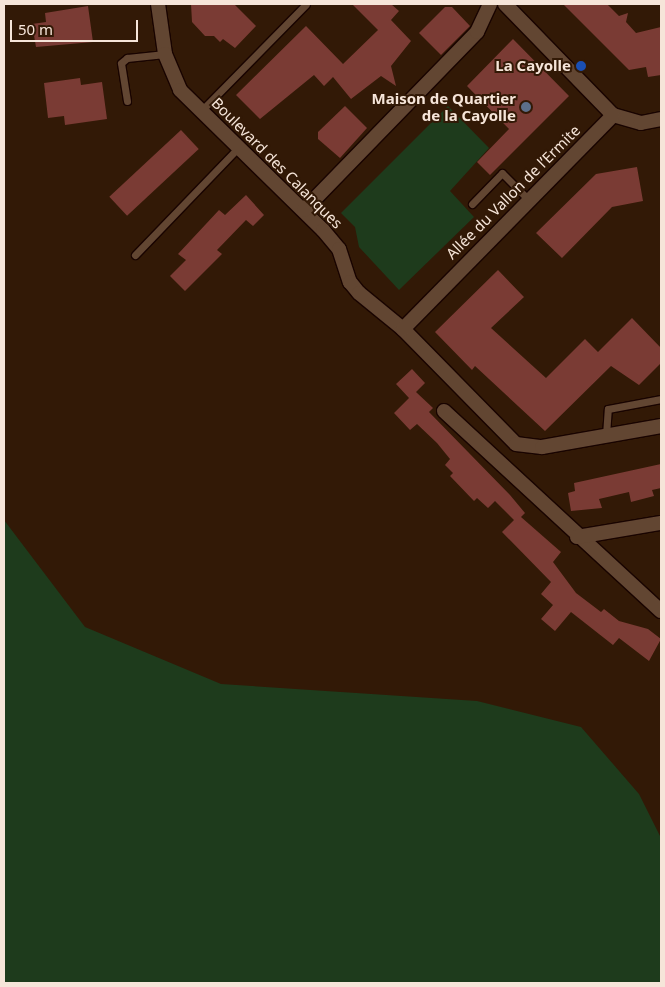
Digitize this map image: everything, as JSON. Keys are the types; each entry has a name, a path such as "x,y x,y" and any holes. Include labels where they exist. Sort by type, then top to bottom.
{"street":[{"name":"Boulevard des Calanques","path":"158,4 165,54 180,90 304,210 339,249 350,282 403,329 516,444 542,447 661,426"},
{"path":"304,210 478,32 490,4"},
{"path":"505,4 613,115 641,122 661,119"},
{"name":"Allée du Vallon de l’Ermite","path":"403,329 528,199 613,115"},
{"path":"444,411 577,537 661,611"},
{"path":"577,537 661,523"}],"lane":[{"path":"202,110 306,4"},
{"path":"126,102 121,63 127,58 165,54"},
{"path":"135,255 239,147"},
{"path":"472,204 502,173 528,199"},
{"path":"606,435 608,409 661,399"}],"green space":[{"path":"448,106 489,148 450,191 474,217 399,290 359,247 355,227 341,213"},
{"path":"4,520 85,627 221,684 477,701 581,727 639,794 661,838 661,983 4,983"}],"building":[{"path":"191,4 234,4 256,26 235,48 223,39 220,42 214,36 205,36 192,22"},
{"path":"352,4 391,4 399,11 391,20 411,41 391,66 396,86 381,76 351,99 333,77 324,86 314,75 260,119 236,95 306,26 343,64 378,30"},
{"path":"563,4 607,4 619,16 628,13 626,22 636,33 661,27 661,75 648,77 646,67 629,70"},
{"path":"88,6 93,42 36,47 32,24 46,22 45,13"},
{"path":"445,7 452,7 470,26 441,55 419,33"},
{"name":"Maison de Quartier de la Cayolle","path":"513,39 569,96 490,175 477,162 509,129 467,86"},
{"path":"80,78 81,85 102,82 107,119 65,125 64,116 48,118 44,83"},
{"path":"345,106 367,128 340,158 318,139 318,132"},
{"path":"181,130 199,149 127,216 109,197"},
{"path":"637,167 643,201 612,207 562,258 536,233 596,174"},
{"path":"246,195 264,215 253,226 246,220 217,250 222,254 185,291 170,276 186,260 178,254 219,210 225,215"},
{"path":"498,270 524,297 491,328 546,378 585,339 598,352 632,318 661,348 661,363 639,385 611,366 545,431 475,366 472,370 435,332"},
{"path":"412,369 425,383 416,392 433,408 429,412 510,495 525,513 521,517 561,552 553,562 576,593 601,612 604,609 619,621 648,629 661,639 649,661 619,638 613,645 571,612 555,631 541,619 553,605 541,594 551,582 502,532 514,520 495,501 488,508 477,498 474,501 450,476 453,473 445,465 450,459 437,443 417,424 410,430 394,413 409,398 396,384"},
{"path":"661,464 661,488 652,490 654,496 631,502 629,492 599,499 602,508 571,511 568,493 575,491 574,483"}],"place":[{"name":"La Cayolle","path":"581,66"},
{"name":"Maison de Quartier de la Cayolle","path":"526,107"}]}
